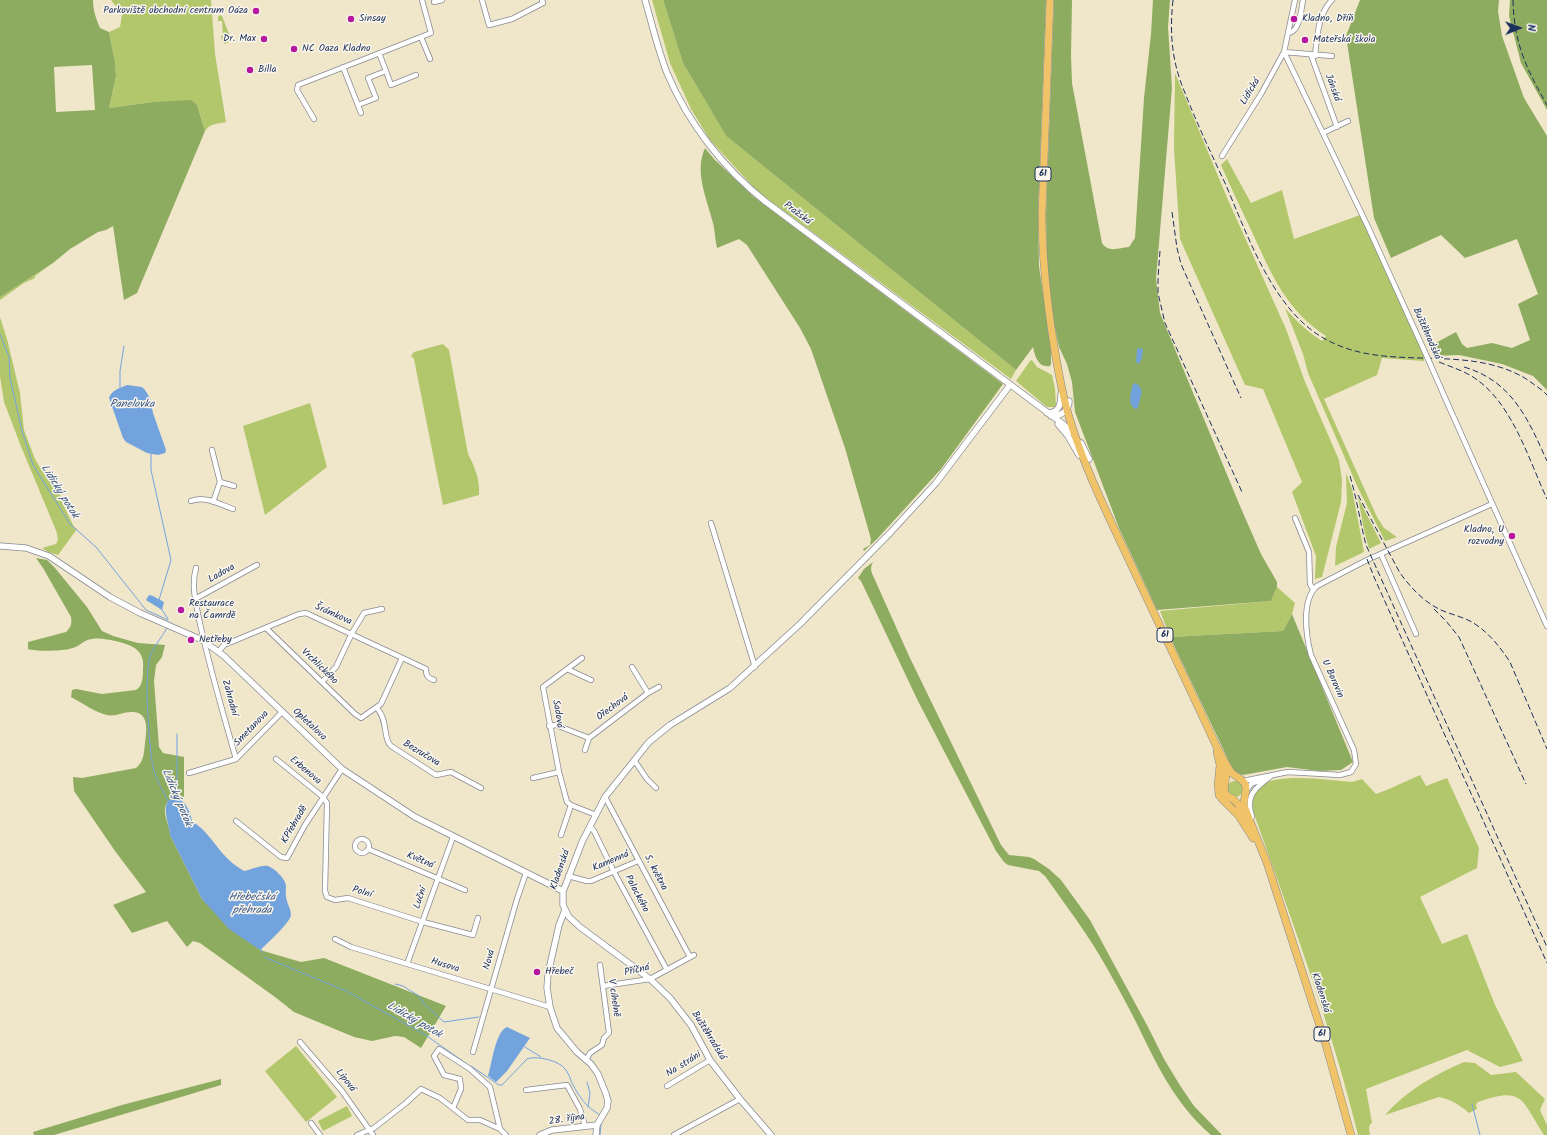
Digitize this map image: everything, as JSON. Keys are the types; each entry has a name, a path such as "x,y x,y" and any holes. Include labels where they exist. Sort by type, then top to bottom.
{"main road":[{"name":"61","path":"1050,0 1042,214 1043,266 1057,366 1067,409 1093,482 1115,530 1214,741 1227,765 1236,777"},
{"name":"61","path":"1055,347 1075,422 1115,530"},
{"name":"61","path":"1214,741 1225,769 1225,794 1233,799 1242,811 1280,904"},
{"name":"61","path":"1214,741 1220,764 1218,785 1220,795 1239,816 1253,838"},
{"path":"1226,782 1228,779 1236,777 1243,780"},
{"name":"61","path":"1243,780 1245,786 1244,806 1260,843 1280,904"},
{"path":"1233,799 1239,798 1245,793"},
{"name":"Kladenská","path":"1280,904 1326,1045 1351,1135"}],"street":[{"path":"314,119 297,90 298,85 431,33 422,0"},
{"path":"434,2 442,0"},
{"path":"482,0 489,25 512,19 543,3 542,0"},
{"name":"Pražská","path":"645,0 667,72 690,116 707,142 728,168 766,202 1049,415"},
{"name":"Lidická","path":"1222,156 1261,94 1284,52 1295,0"},
{"name":"Lidická","path":"1288,33 1292,32 1296,28 1303,0"},
{"name":"Jánská","path":"1332,0 1327,5 1318,30 1313,55 1337,127"},
{"path":"421,37 430,60"},
{"path":"1284,52 1332,56"},
{"name":"Buštěhradská","path":"1284,52 1370,229 1547,626"},
{"path":"379,53 391,85 416,75"},
{"path":"343,67 361,113"},
{"path":"358,105 376,98 368,78 386,71"},
{"path":"1323,133 1348,121"},
{"path":"1049,415 1056,411 1060,406 1061,395 1057,366"},
{"name":"Kladenská","path":"597,1125 604,1115 608,1101 598,1074 591,1064 577,1052 557,1028 550,1007 547,988 548,974 559,924 564,910 562,899 563,891 582,842 605,797 649,742 670,725 730,688 755,667 890,534 936,483 1010,385"},
{"path":"1049,415 1059,415 1067,409 1069,401"},
{"path":"1049,415 1063,424 1075,435 1089,459"},
{"path":"1049,415 1063,429 1073,444 1093,482"},
{"path":"212,450 220,482 213,502"},
{"path":"220,482 234,486"},
{"path":"191,501 196,499 213,502 233,509"},
{"path":"1313,589 1380,554 1492,504"},
{"name":"U Borovin","path":"1275,774 1297,772 1340,775 1351,772 1356,764 1354,750 1311,655 1308,643 1306,623 1308,601 1310,593 1313,589 1309,578 1309,552 1295,518"},
{"path":"711,523 755,667"},
{"name":"Opletalova","path":"0,546 26,548 54,559 121,604 204,641 219,651 342,769 415,818 563,891"},
{"path":"1380,554 1416,634"},
{"name":"Ladova","path":"195,599 257,565"},
{"name":"Ladova","path":"196,568 194,575 195,599 204,641"},
{"path":"322,682 336,667 364,613 382,609"},
{"name":"Šrámkova","path":"219,651 224,645 300,614 306,613 426,669 426,675 429,679 434,680"},
{"name":"Vrchlického","path":"266,628 355,714 361,718 377,708"},
{"name":"Zahradní","path":"204,641 236,759"},
{"path":"377,708 381,704 402,658"},
{"name":"Sadová","path":"571,805 567,802 559,772 549,726 543,687 582,658"},
{"path":"632,667 648,693"},
{"path":"567,669 591,680"},
{"name":"Ořechová","path":"589,738 648,693 660,687"},
{"name":"Bezručova","path":"377,708 383,718 388,742 391,746 436,775 451,772 481,788"},
{"name":"Smetanova","path":"189,773 236,759 282,712"},
{"path":"549,726 556,726 589,738 585,750"},
{"name":"Erbenova","path":"276,759 323,797"},
{"path":"634,760 647,779 656,788"},
{"name":"KPřehradě","path":"236,821 282,857 287,858 305,825 342,769"},
{"path":"533,778 559,772"},
{"path":"1243,780 1275,774"},
{"path":"1245,793 1252,784 1275,774"},
{"path":"1260,843 1249,805 1251,797 1257,787 1275,774"},
{"name":"Polní","path":"323,797 326,803 326,896 335,900 348,898 423,922 473,935 478,918"},
{"name":"5. května","path":"605,797 638,861 692,956"},
{"path":"561,835 571,805 596,815"},
{"name":"Palackého","path":"590,826 594,831 666,970"},
{"name":"Luční","path":"407,964 453,837"},
{"name":"Květná","path":"368,849 465,890"},
{"name":"Kamenná","path":"568,876 587,881 614,872 638,861"},
{"name":"Nová","path":"473,1052 490,989 526,873"},
{"name":"Buštěhradská","path":"564,910 580,928 650,979 670,998 685,1015 710,1060 740,1099 771,1135"},
{"name":"Husova","path":"335,939 351,947 550,1007"},
{"name":"Příčná","path":"603,986 650,979 692,956"},
{"name":"V cihelně","path":"586,1060 590,1053 602,1045 604,1038 609,1033 600,966"},
{"name":"Lípová","path":"300,1042 342,1091 373,1135"},
{"path":"453,1108 461,1089 460,1079 444,1075 434,1056 439,1049 470,1069 490,1086 500,1129 498,1135"},
{"name":"Na stráni","path":"667,1086 710,1060"},
{"path":"526,1090 567,1085 580,1109 585,1126"},
{"path":"357,1135 374,1128 421,1089 440,1098 468,1120 480,1120 500,1129 506,1135"},
{"path":"674,1135 740,1099"},
{"path":"311,1123 320,1135"},
{"path":"596,1135 597,1125"},
{"name":"28. října","path":"540,1135 552,1130 597,1125"}],"green space":[{"path":"0,0 93,0 94,11 100,28 109,32 115,62 116,76 109,108 153,102 191,100 197,105 205,131 137,293 124,300 113,226 98,232 70,249 53,263 0,297","holes":["92,65 95,110 56,112 54,67"]},
{"path":"111,0 211,0 215,54 226,122 212,125 205,131 197,105 153,102 109,108 116,76 115,62 109,32 120,27 122,14"},
{"path":"652,0 663,0 683,63 726,136 1016,370 1011,379 757,191 710,140 691,109 670,63"},
{"path":"663,0 1046,0 1038,214 1039,266 1051,348 1050,366 1043,365 1038,361 1033,347 1016,370 726,136 683,63"},
{"path":"1054,0 1072,0 1072,83 1102,243 1107,248 1114,249 1129,247 1135,238 1144,98 1153,0 1170,0 1168,27 1172,88 1156,279 1160,313 1240,506 1261,554 1277,582 1277,587 1271,601 1157,610 1119,528 1075,412 1072,382 1067,364 1059,347 1053,318 1047,266 1046,214"},
{"path":"1360,0 1499,0 1498,11 1502,36 1524,98 1547,136 1547,390 1533,376 1502,364 1459,355 1434,356 1430,346 1456,332 1462,344 1467,348 1492,343 1512,348 1530,340 1518,304 1538,294 1517,239 1465,258 1441,235 1391,258 1374,218 1346,36"},
{"path":"1510,0 1547,0 1547,110 1521,63 1509,16"},
{"path":"220,15 222,16 231,39 225,44 222,41 221,36 223,36 222,21 218,21 218,17"},
{"path":"1175,73 1228,200 1286,329 1305,382 1339,460 1342,480 1341,502 1322,577 1315,579 1316,556 1292,492 1302,482 1263,389 1245,385 1180,239 1174,149"},
{"path":"705,148 714,159 754,197 1003,384 941,469 877,539 864,551 863,549 870,545 871,539 845,448 811,349 800,328 747,245 739,239 717,248 714,226 701,176 702,157"},
{"path":"1227,159 1251,203 1282,190 1294,239 1360,215 1424,355 1424,361 1382,358 1377,375 1324,399 1377,517 1384,528 1397,537 1385,541 1358,488 1308,373 1303,354 1285,308 1302,326 1317,338 1322,341 1326,336 1312,326 1301,315 1282,291 1274,277 1221,165"},
{"path":"53,263 35,276 35,278 24,283 0,300 0,297"},
{"path":"0,317 20,393 24,430 35,459 42,471 56,478 62,502 74,527 77,529 58,555 48,552 42,548 56,544 58,540 57,533 4,402 0,376"},
{"path":"443,344 449,350 468,454 473,464 479,484 479,495 443,505 414,359 411,356 414,352"},
{"path":"1032,360 1037,367 1052,375 1055,389 1056,406 1054,407 1047,407 1016,381"},
{"path":"310,403 327,467 265,515 243,426"},
{"path":"1346,473 1352,489 1364,552 1335,566 1336,547 1347,503"},
{"path":"1358,497 1381,543 1369,549 1364,530"},
{"path":"36,558 47,560 55,568 87,607 102,631 113,636 138,643 165,645 162,657 156,665 154,681 159,747 163,753 184,757 184,801 180,799 170,800 166,805 165,813 170,835 202,899 260,950 301,962 324,958 446,1006 421,1048 404,1037 395,1036 372,1041 354,1037 294,1012 200,943 193,941 187,947 167,921 132,933 113,905 146,892 115,851 74,791 73,777 82,778 136,768 139,766 144,753 146,722 141,715 137,713 128,712 113,715 103,714 71,697 72,690 76,689 102,694 136,690 140,686 142,680 143,660 140,653 136,649 121,643 102,639 89,640 75,647 63,650 44,651 28,649 28,642 66,632 70,627 71,622 71,617"},
{"path":"873,562 871,567 872,573 909,656 1001,845 1009,855 1034,859 1049,869 1061,880 1090,920 1164,1059 1181,1087 1194,1106 1222,1135 1211,1135 1198,1123 1177,1097 1160,1069 1130,1010 1094,946 1045,876 1039,871 1008,865 996,851 918,701 861,581 858,578 864,569"},
{"path":"1277,587 1295,603 1292,614 1283,631 1170,637 1160,611 1271,601"},
{"path":"1292,614 1353,762 1341,770 1319,771 1287,767 1243,775 1234,772 1170,637 1283,631"},
{"path":"1420,775 1426,786 1447,778 1479,848 1477,868 1420,897 1442,944 1467,934 1495,1005 1523,1061 1500,1067 1467,1050 1366,1089 1372,1123 1370,1124 1369,1128 1370,1135 1358,1135 1322,1010 1251,805 1255,793 1260,786 1278,779 1304,778 1352,782 1362,779 1376,794"},
{"path":"1232,781 1238,781 1243,786 1241,795 1238,797 1232,797 1227,792 1227,786"},
{"path":"296,1046 337,1097 306,1122 265,1071"},
{"path":"1464,1062 1475,1063 1491,1075 1516,1072 1545,1099 1540,1110 1547,1125 1547,1135 1544,1135 1526,1105 1520,1099 1505,1095 1478,1102 1476,1104 1477,1109 1469,1113 1455,1103 1439,1097 1385,1115 1402,1098 1422,1084 1442,1072"},
{"path":"221,1079 221,1085 54,1135 34,1135 33,1132 122,1105"},
{"path":"347,1106 352,1116 323,1131 318,1121"}],"water":[{"path":"1137,349 1143,349 1142,358 1139,364 1136,362"},
{"path":"1135,383 1140,388 1141,394 1138,408 1135,409 1131,404 1130,398 1133,384"},
{"name":"Panelovka","path":"127,385 142,387 150,398 153,413 166,450 165,453 158,455 147,453 126,442 123,438 109,398 113,392"},
{"path":"149,595 164,602 162,610 146,600"},
{"name":"Hřebečská přehrada","path":"177,797 187,807 192,821 204,831 232,863 244,871 262,866 268,866 276,871 284,880 286,886 286,899 291,911 291,916 288,922 260,950 229,929 202,899 170,835 166,807 167,802"},
{"path":"507,1027 530,1038 507,1071 496,1082 488,1076 494,1049 500,1035"}],"waterway":[{"name":"Lidický potok","path":"0,334 9,357 10,378 22,431 33,465 70,524 96,547 146,610 168,620"},
{"path":"120,387 120,371 124,346"},
{"path":"151,453 151,470 171,560 159,600"},
{"path":"161,608 168,619"},
{"name":"Lidický potok","path":"167,628 151,654 147,676 147,692 148,727 153,767 169,803"},
{"path":"177,734 177,797"},
{"name":"Lidický potok","path":"261,948 262,953"},
{"name":"Lidický potok","path":"264,957 346,991 424,1034 467,1064"},
{"path":"395,984 403,986 419,996 424,1004 444,1022 479,1017"},
{"path":"525,1047 541,1057"},
{"name":"Lidický potok","path":"471,1066 499,1085 502,1085 527,1059 542,1058 553,1061 565,1069 583,1101 600,1115"},
{"path":"587,1082 590,1093 588,1107"},
{"path":"1472,1104 1480,1135"},
{"name":"Lidický potok","path":"600,1135 601,1124"}],"railway":[{"path":"1173,0 1173,50 1180,80 1201,132 1265,272 1278,293 1293,312 1310,329 1329,341 1353,350 1377,355 1455,359 1480,362 1505,369 1528,380 1547,395"},
{"path":"1513,0 1516,29 1522,55 1547,105"},
{"path":"1172,212 1177,248 1181,264 1241,398"},
{"path":"1160,251 1158,293 1165,323 1242,492"},
{"path":"1439,362 1461,370 1473,377 1487,388 1498,401 1518,432 1547,499"},
{"path":"1464,367 1481,373 1495,382 1506,392 1525,416 1547,461"},
{"path":"1350,476 1366,545 1547,947"},
{"path":"1358,495 1400,573 1413,589 1423,599 1435,607 1475,624 1490,636 1502,651 1510,662 1547,749"},
{"path":"1367,559 1547,963"},
{"path":"1434,609 1459,637 1526,784"}],"place":[{"name":"Parkoviště obchodní centrum Oáza","path":"256,11"},
{"name":"Sinsay","path":"351,19"},
{"name":"Kladno, Dříň","path":"1294,19"},
{"name":"Dr. Max","path":"264,39"},
{"name":"Mateřská škola","path":"1305,40"},
{"name":"NC Oaza Kladno","path":"294,49"},
{"name":"Billa","path":"250,70"},
{"name":"Kladno, U rozvodny","path":"1512,536"},
{"name":"Restaurace na Čamrdě","path":"181,610"},
{"name":"Netřeby","path":"191,640"},
{"name":"Hřebeč","path":"537,972"}]}
